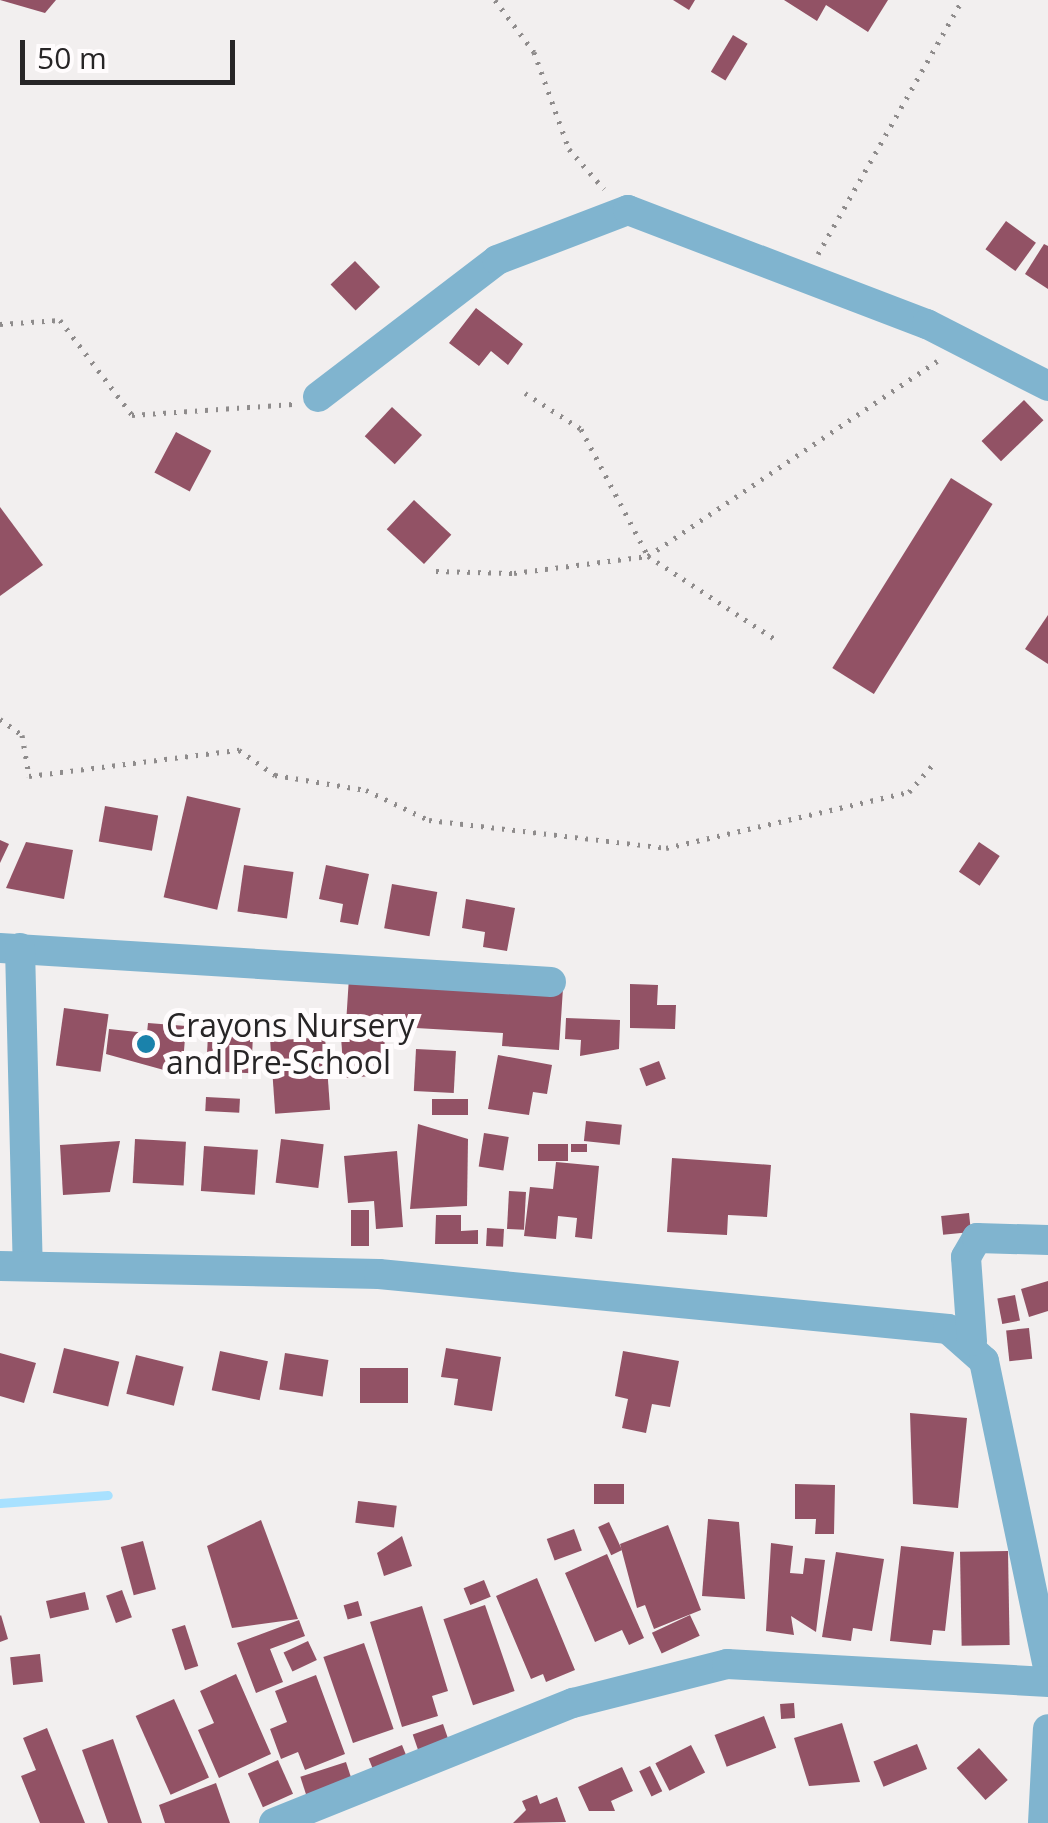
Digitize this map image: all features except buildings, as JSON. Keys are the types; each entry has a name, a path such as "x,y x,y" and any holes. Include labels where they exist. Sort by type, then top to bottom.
{"street":[{"path":"318,397 497,260 628,210 806,274 966,340 1048,386"},
{"path":"551,982 10,948 14,1266 379,1274 920,1322 972,1342"},
{"path":"1048,1240 977,1238 966,1257 972,1342 988,1377 1048,1668"},
{"path":"274,1823 572,1703 727,1664 1048,1682"},
{"path":"1043,1823 1048,1729"}],"path":[{"path":"495,0 534,52 569,150 628,210"},
{"path":"806,274 962,0"},
{"path":"0,324 60,320 132,415 270,410 318,397"},
{"path":"436,571 514,574 648,556 966,340"},
{"path":"526,393 581,429 648,556 778,641"},
{"path":"0,719 22,734 29,776 239,750 275,775 366,790 429,820 666,848 909,792 933,764"}],"waterway":[{"path":"0,1503 108,1495"}],"place":[{"name":"Crayons Nursery and Pre-School","path":"146,1044"}]}
